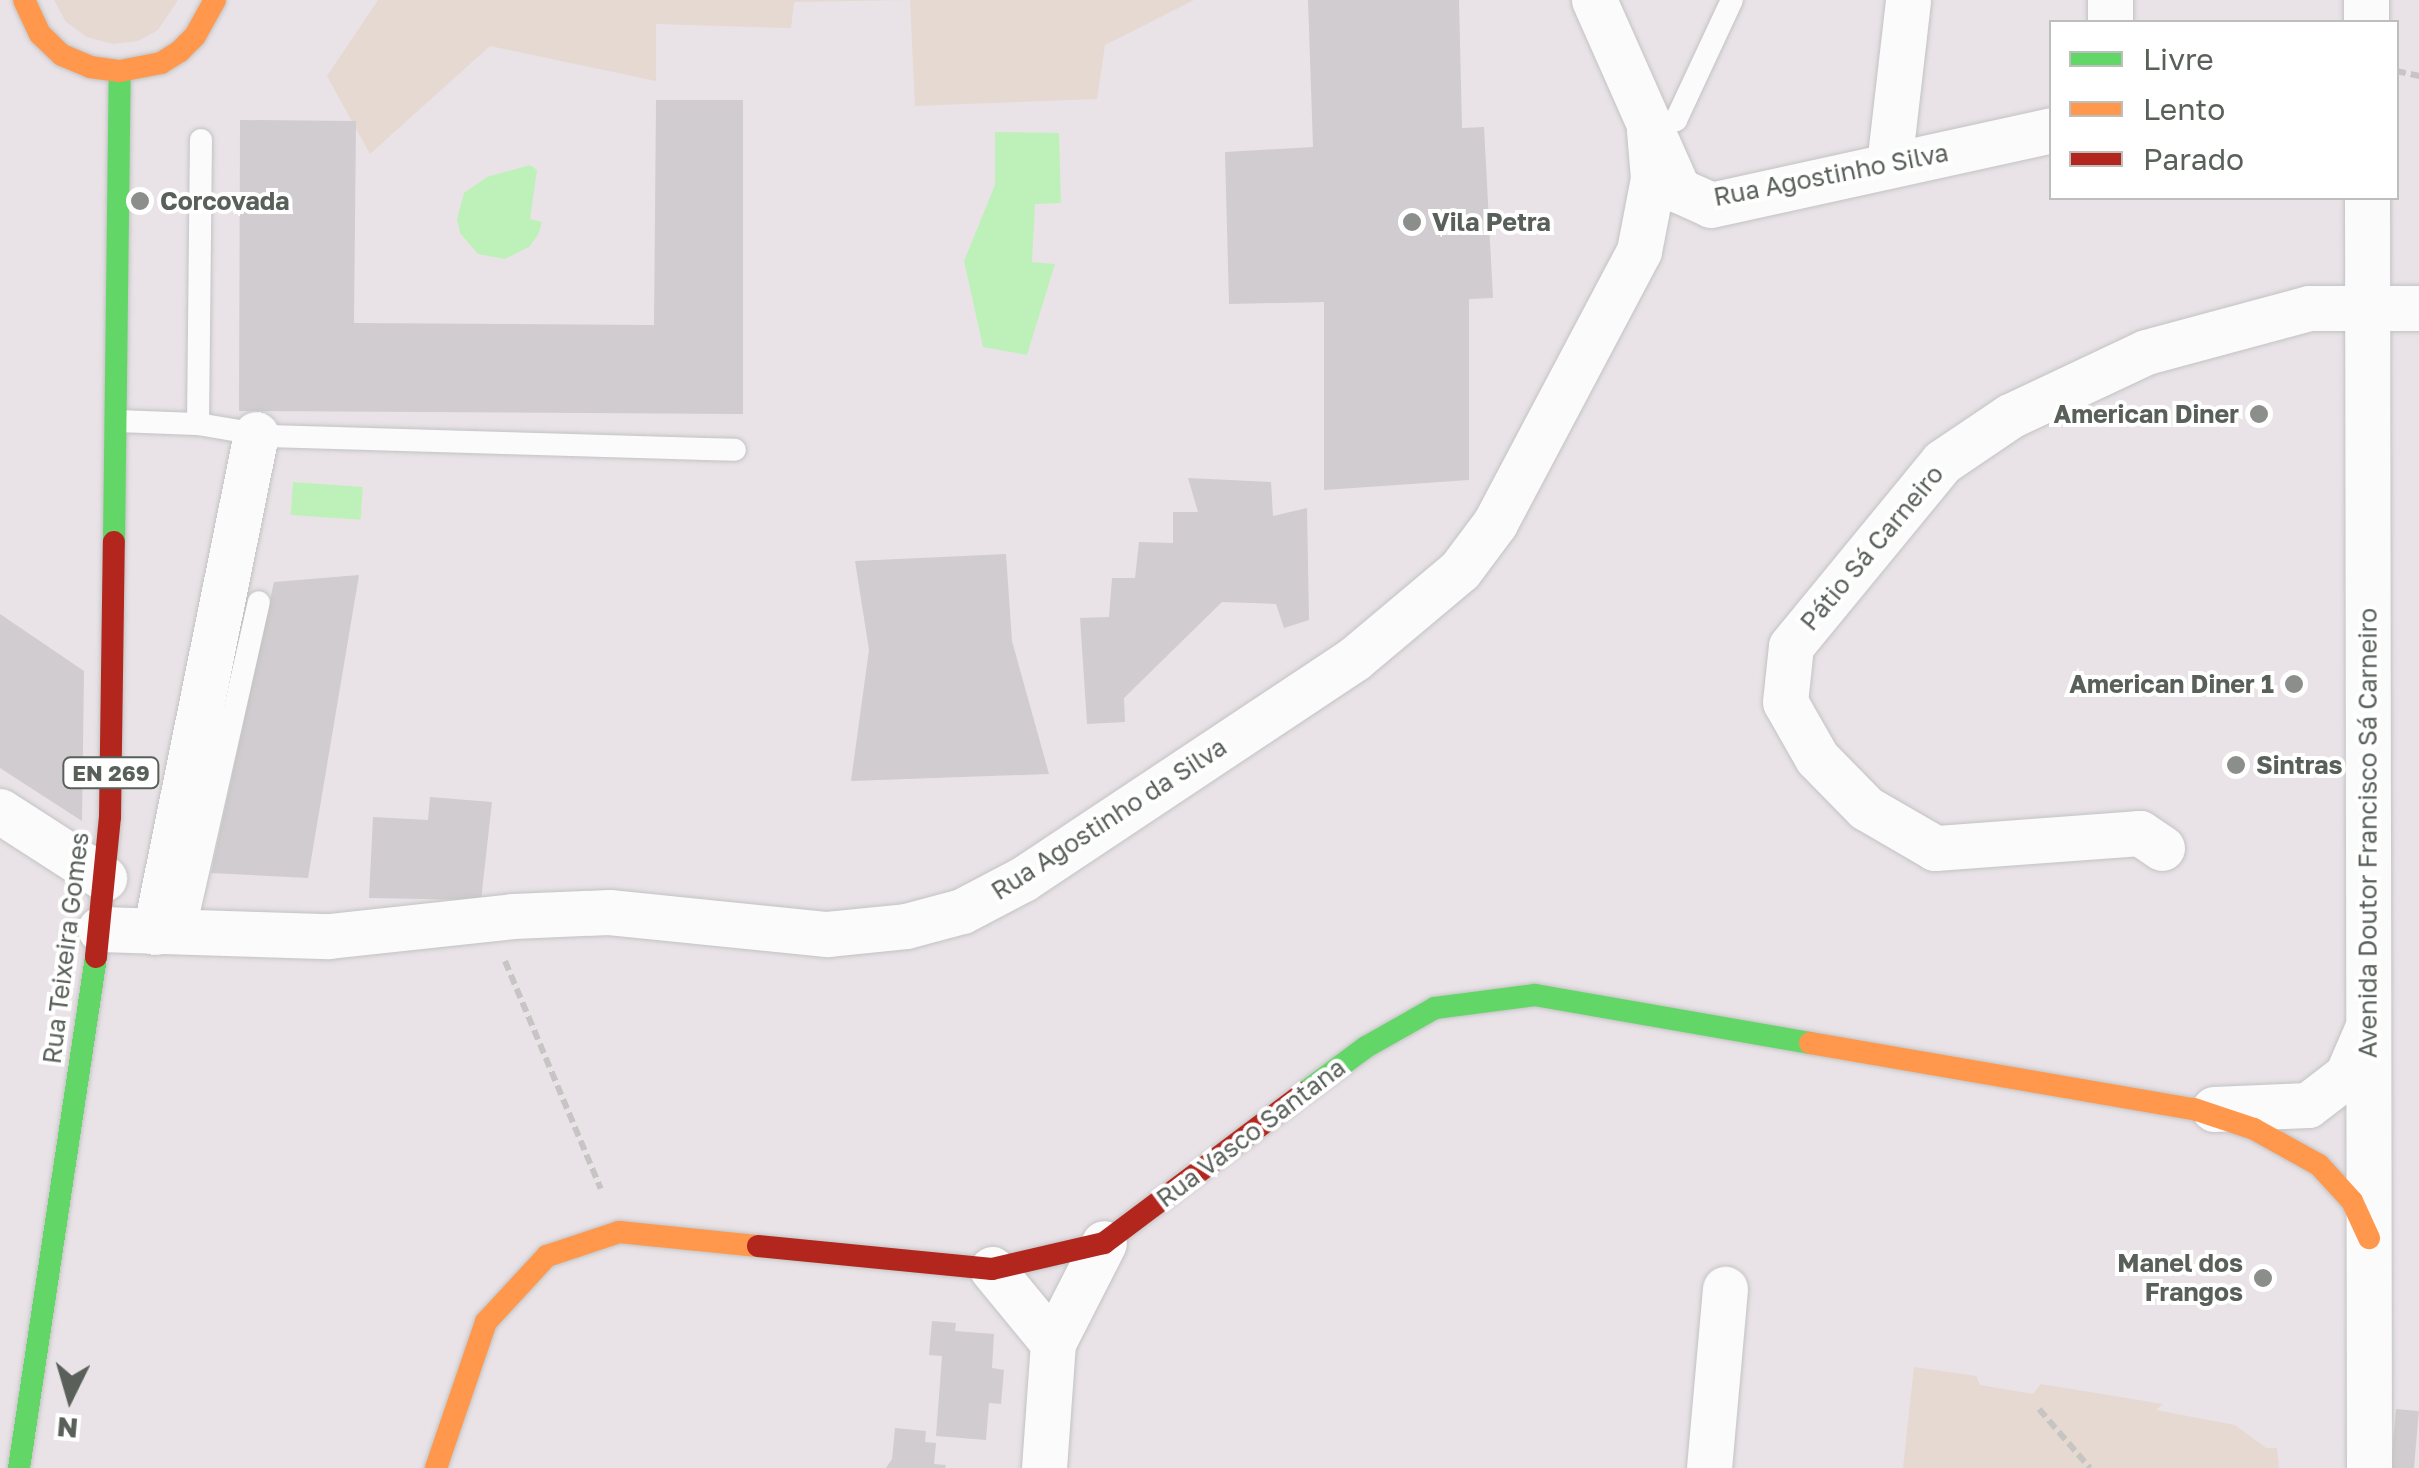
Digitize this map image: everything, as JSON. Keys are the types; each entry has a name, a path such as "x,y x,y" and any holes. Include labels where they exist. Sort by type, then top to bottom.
{"street":[{"path":"24,0 40,34 62,54 90,67 120,71 162,62 180,51 195,36 215,0"},
{"name":"Rua Agostinho Silva","path":"1594,0 1678,190 1711,205 2049,131"},
{"path":"1888,164 1908,0"},
{"name":"Rua Teixeira Gomes","path":"13,1459 100,929 110,817 120,71"},
{"name":"Rua Agostinho da Silva","path":"100,929 329,936 488,919 609,912 827,934 906,926 962,910 1023,878 1354,660 1460,570 1495,522 1639,251 1653,178 1649,130"},
{"name":"Avenida Doutor Francisco Sá Carneiro","path":"2367,200 2369,1468"},
{"name":"Pátio Sá Carneiro","path":"2162,848 2140,833 1935,848 1866,808 1817,758 1784,702 1791,646 1942,462 2010,416 2146,352 2309,308 2419,308"},
{"path":"169,933 256,434"},
{"path":"0,812 104,878"},
{"name":"Rua Vasco Santana","path":"436,1468 486,1322 547,1256 619,1232 992,1269 1104,1243 1366,1047 1434,1008 1535,994 2194,1109 2254,1128 2318,1165 2352,1201 2368,1238"},
{"name":"Rua Vasco Santana","path":"2194,1109 2264,1110 2308,1105 2348,1074 2368,1024"},
{"path":"1044,1468 1053,1343 1104,1243"},
{"path":"992,1269 1053,1343"},
{"path":"1709,1468 1726,1289"}],"lane":[{"path":"1649,130 1676,120 1732,0"},
{"path":"198,424 200,140"},
{"path":"116,421 198,424 256,434 735,450"},
{"path":"169,933 259,602"},
{"path":"2349,1468 2350,1338 2369,1297"}],"path":[{"path":"488,919 619,1232"},
{"path":"2039,1409 2090,1468"}],"shaded area":[{"path":"54,0 178,0 158,30 138,41 113,44 87,37 66,22"},
{"path":"378,0 910,0 794,2 791,28 656,24 656,81 490,46 370,154 327,76"},
{"path":"910,0 1194,0 1105,45 1097,99 915,106"},
{"path":"995,132 1059,133 1061,203 1035,204 1032,262 1055,264 1027,355 983,347 964,261 995,185"},
{"path":"530,165 537,170 530,219 542,222 538,235 529,247 505,259 478,254 460,233 457,219 464,193 487,177"},
{"path":"293,482 363,487 361,520 291,515"},
{"path":"1914,1367 1976,1376 1980,1385 2033,1394 2041,1384 2163,1404 2156,1410 2235,1425 2266,1448 2277,1448 2279,1468 1903,1468"}],"building":[{"path":"1308,0 1459,0 1462,128 1484,127 1493,298 1469,299 1469,480 1324,490 1324,302 1229,304 1225,152 1313,147"},
{"path":"656,100 743,100 743,414 239,411 240,120 356,121 354,323 654,325"},
{"path":"1188,478 1271,482 1273,516 1307,508 1309,620 1284,628 1276,604 1222,602 1124,698 1125,722 1087,724 1080,618 1109,617 1112,578 1135,578 1139,542 1173,543 1173,512 1198,512"},
{"path":"1006,554 1012,641 1049,774 851,781 869,650 855,561"},
{"path":"359,575 308,878 211,873 274,582"},
{"path":"0,614 84,671 82,821 0,768"},
{"path":"430,797 492,802 481,900 369,898 373,817 428,820"},
{"path":"932,1321 956,1323 955,1331 994,1334 992,1368 1004,1370 1001,1404 989,1403 986,1440 936,1436 942,1356 929,1355"},
{"path":"2396,1409 2419,1411 2414,1468 2391,1468"},
{"path":"895,1428 926,1431 925,1442 936,1443 934,1464 946,1465 945,1468 886,1468 892,1459"}],"traffic: fast":[{"path":"114,542 120,71"},
{"path":"19,1468 96,957"},
{"path":"1304,1093 1366,1047 1435,1008 1535,995 1810,1043"}],"traffic: slow":[{"path":"24,0 40,34 62,55 90,67 120,71 161,63 180,51 195,36 215,0"},
{"path":"1810,1043 2194,1109 2254,1129 2319,1165 2352,1201 2369,1238"},
{"path":"436,1468 486,1322 547,1256 619,1232 758,1246"}],"traffic: jam":[{"path":"96,957 110,817 114,542"},
{"path":"758,1246 992,1269 1104,1243 1304,1093"}],"place":[{"name":"Corcovada","path":"140,201"},
{"name":"Vila Petra","path":"1412,222"},
{"name":"American Diner","path":"2259,414"},
{"name":"American Diner 1","path":"2294,684"},
{"name":"Sintras","path":"2236,765"},
{"name":"Manel dos Frangos","path":"2263,1278"}]}
